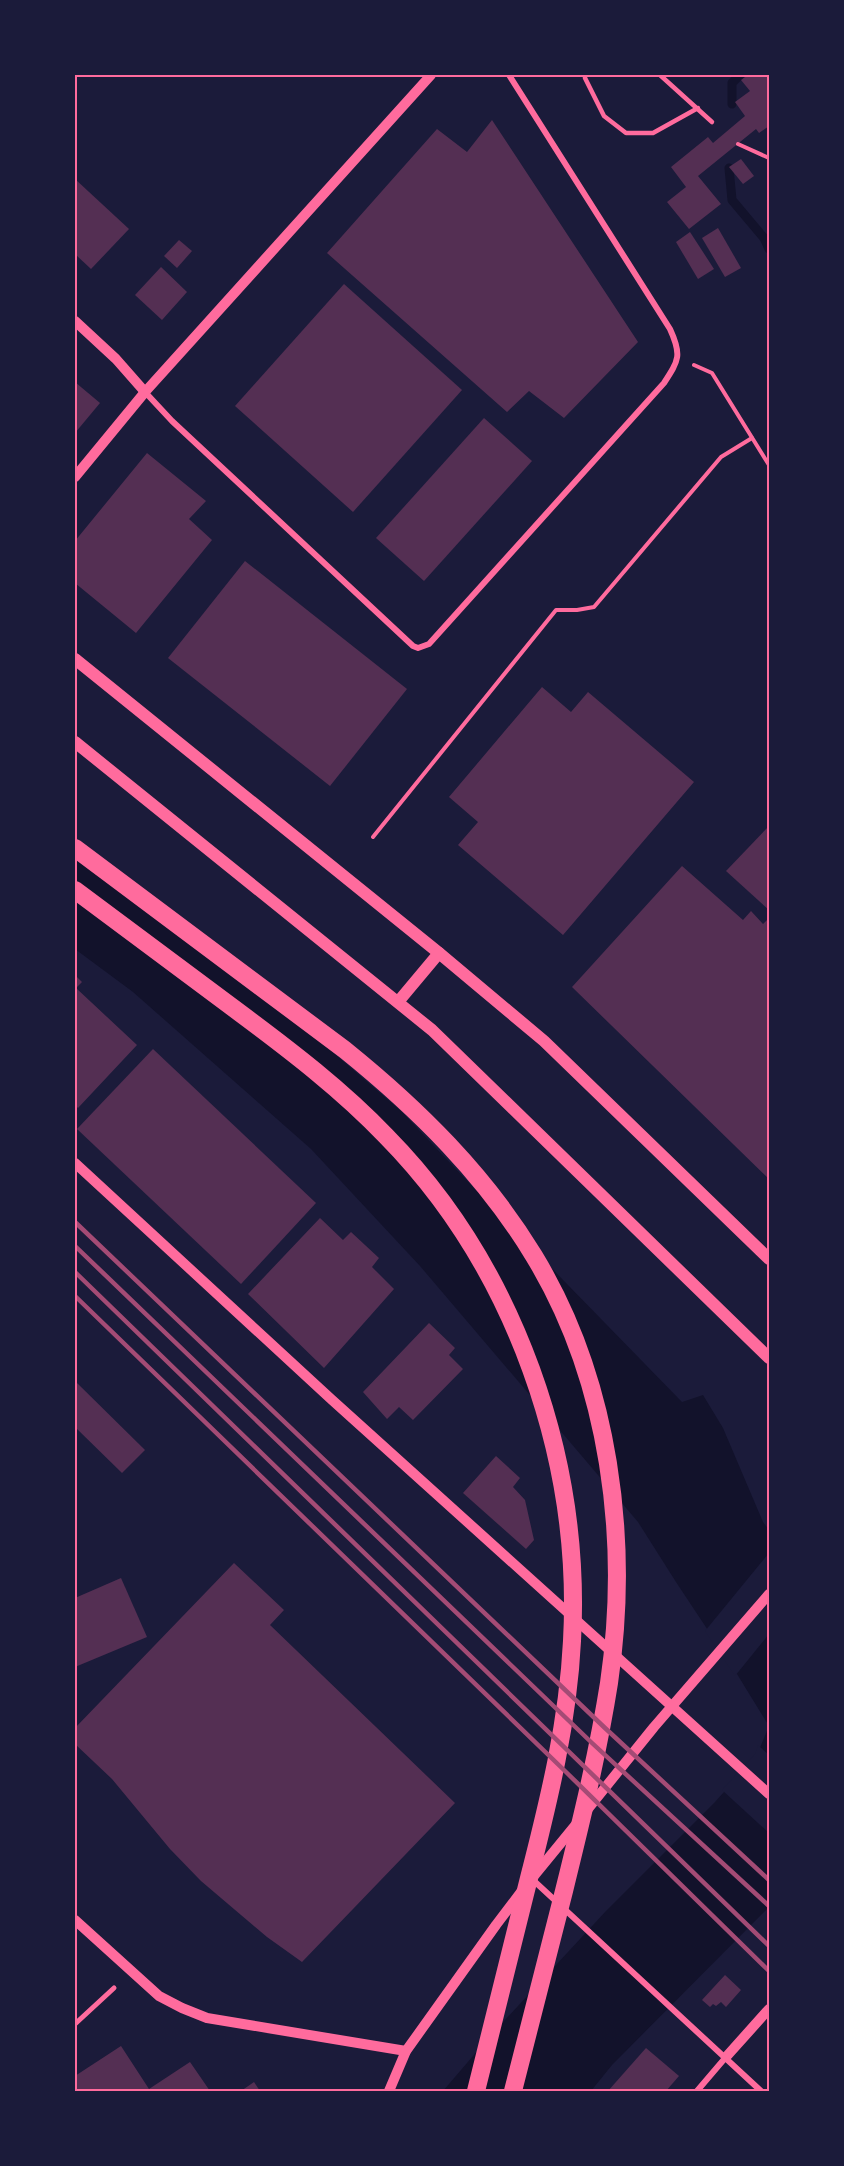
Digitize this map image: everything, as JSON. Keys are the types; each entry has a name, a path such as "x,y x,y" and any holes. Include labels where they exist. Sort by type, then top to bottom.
{"highway":[{"path":"75,848 345,1050 385,1083 446,1141 493,1197 534,1256 551,1286 580,1352 602,1431 615,1515 613,1641 609,1682 591,1776 513,2091"},
{"path":"75,890 272,1037 358,1108 388,1137 439,1198 482,1264 518,1335 544,1407 555,1444 571,1561 572,1640 569,1671 554,1774 476,2091"}],"main road":[{"path":"75,659 440,953 544,1041 769,1259"},
{"path":"75,742 432,1030 769,1358"},
{"path":"398,1002 440,953"}],"street":[{"path":"75,477 145,392 431,75"},
{"path":"75,321 116,359 172,421 413,646 418,648 429,644 664,383 679,358 678,346 670,329 509,75"},
{"path":"75,1162 331,1399 769,1794"},
{"path":"389,2091 406,2051 496,1924 672,1708 769,1594"},
{"path":"531,1879 761,2091"},
{"path":"75,1920 159,1996 207,2018 406,2051"},
{"path":"75,2024 114,1988"},
{"path":"697,2091 769,2009"}],"lane":[{"path":"585,75 604,116 626,134 653,133 698,108"},
{"path":"660,75 712,122"}],"path":[{"path":"738,144 769,159"},
{"path":"679,358 712,373 769,465"},
{"path":"373,837 556,610 594,607 721,457 752,438"}],"shaded area":[{"path":"75,849 322,1043 401,1111 682,1402 703,1395 723,1428 763,1522 769,1530 769,1726 638,1522 420,1266 311,1149 133,992 75,949"},
{"path":"769,1726 769,1907 612,2065 591,2091 443,2091 491,2035 606,1911 715,1802 757,1755"}],"pier":[{"path":"769,1553 769,1634 735,1676 705,1631"},
{"path":"758,1745 769,1755 769,1833 722,1790 755,1754"}],"building":[{"path":"748,75 769,75 769,126 759,133 756,129 698,176 721,204 689,229 667,202 686,187 671,167 708,137 713,143 745,116 735,102 750,91 741,80"},
{"path":"492,120 638,342 564,418 529,391 507,412 327,253 437,129 467,152"},
{"path":"741,159 754,176 743,184 729,167"},
{"path":"75,179 129,229 91,269 75,254"},
{"path":"718,228 741,268 725,277 702,238"},
{"path":"690,232 714,269 698,279 676,242"},
{"path":"179,240 192,251 177,268 164,256"},
{"path":"161,267 187,292 162,320 135,295"},
{"path":"344,284 462,390 353,512 235,406"},
{"path":"75,382 100,403 75,433"},
{"path":"484,418 532,461 424,581 376,538"},
{"path":"147,453 206,501 189,519 212,540 136,633 75,583 75,541"},
{"path":"245,561 407,689 330,786 168,658"},
{"path":"542,687 571,712 588,692 694,782 563,935 458,845 478,822 449,797"},
{"path":"769,826 769,910 726,871"},
{"path":"682,866 743,920 751,911 763,924 769,918 769,1179 572,987"},
{"path":"75,975 82,982 76,988 137,1045 78,1108 75,1105"},
{"path":"153,1049 316,1203 241,1284 77,1129"},
{"path":"320,1218 343,1240 351,1232 379,1258 372,1267 394,1289 324,1368 248,1294"},
{"path":"429,1323 455,1348 449,1355 463,1369 413,1420 399,1407 387,1419 363,1392"},
{"path":"75,1381 145,1450 122,1473 75,1427"},
{"path":"496,1456 520,1478 513,1487 525,1500 534,1540 526,1549 463,1493"},
{"path":"234,1563 284,1610 270,1625 455,1803 302,1962 267,1937 201,1881 170,1849 112,1779 75,1744 75,1728"},
{"path":"121,1578 147,1637 75,1667 75,1598"},
{"path":"725,1975 741,1990 726,2007 721,2002 710,2007 702,2000"},
{"path":"121,2046 149,2089 190,2062 210,2091 75,2091 75,2076"},
{"path":"646,2048 679,2076 666,2091 608,2091"},
{"path":"254,2082 260,2091 241,2091"}],"waterway":[{"path":"732,104 732,83 740,75"},
{"path":"729,168 732,200 764,238 769,249"}],"railway":[{"path":"75,1222 605,1728 769,1880"},
{"path":"75,1246 592,1743 769,1906"},
{"path":"75,1272 769,1946"},
{"path":"75,1296 769,1971"}]}
